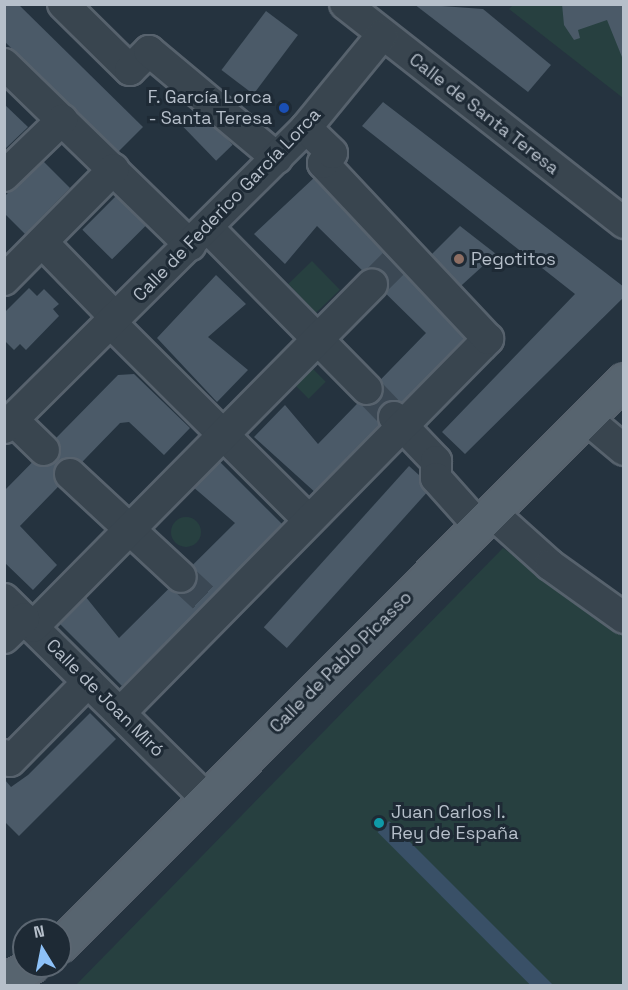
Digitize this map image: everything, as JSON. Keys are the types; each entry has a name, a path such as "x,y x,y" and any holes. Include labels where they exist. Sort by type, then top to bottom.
{"main road":[{"name":"Calle de Pablo Picasso","path":"72,933 624,380"}],"street":[{"path":"63,4 130,70 150,51 277,158"},
{"name":"Calle de Santa Teresa","path":"345,4 624,223"},
{"name":"Calle de Federico García Lorca","path":"9,424 306,128 382,35"},
{"path":"4,64 114,169 199,236 318,340 367,389"},
{"path":"4,176 62,120"},
{"path":"120,713 213,607 309,520 398,421 488,339 403,254 323,163 332,153 306,128"},
{"path":"4,280 114,169"},
{"path":"42,242 113,320 309,520"},
{"path":"16,621 129,530 372,285"},
{"path":"587,419 624,450"},
{"path":"398,421 436,461 435,478 484,519 624,618"},
{"path":"9,424 44,450"},
{"path":"70,474 181,577"},
{"name":"Calle de Joan Miró","path":"16,621 88,682 206,798"},
{"path":"4,755 10,761 88,682"}],"green space":[{"path":"514,4 623,5 623,98 509,9"},
{"path":"312,261 340,290 316,313 288,284"},
{"path":"308,364 326,382 309,399 291,381"},
{"path":"186,517 197,521 201,532 197,543 186,547 175,543 171,532 175,521"},
{"path":"503,548 623,633 623,985 75,986"}],"water":[{"path":"389,821 554,986 531,986 378,832"}],"building":[{"path":"4,4 18,4 143,127 118,152 4,41"},
{"path":"414,4 483,9 551,65 528,92"},
{"path":"562,4 624,4 624,62 607,20 578,30 580,38 574,40 564,25"},
{"path":"266,11 298,35 253,94 221,70"},
{"path":"383,102 624,287 624,297 465,454 442,432 575,294 362,126"},
{"path":"4,104 28,127 4,150"},
{"path":"200,111 233,145 216,161 183,127"},
{"path":"41,159 70,188 25,234 4,213 4,197"},
{"path":"316,176 476,333 317,494 254,437 285,405 318,444 426,333 317,226 285,264 254,234"},
{"path":"117,195 147,225 112,259 82,230"},
{"name":"Pegotitos","path":"460,226 496,254 452,294 422,264"},
{"path":"216,275 246,304 208,337 248,370 217,402 157,338"},
{"path":"29,288 37,296 44,289 59,304 53,309 59,316 26,350 20,344 14,350 4,340 4,313"},
{"path":"134,374 190,428 164,455 129,422 120,423 20,526 57,565 33,590 5,563 5,490 118,375"},
{"path":"218,460 283,525 122,686 58,622 85,596 119,638 235,523 192,486"},
{"path":"409,466 432,487 287,648 264,627"},
{"path":"90,713 116,739 19,836 5,822 5,780 11,787 28,775"}],"tunnel":[{"path":"372,285 399,258"},
{"path":"367,389 394,417"},
{"path":"181,577 207,601"}],"place":[{"name":"F. García Lorca - Santa Teresa","path":"284,108"},
{"name":"Pegotitos","path":"459,259"},
{"name":"Juan Carlos I. Rey de España","path":"379,823"}]}
